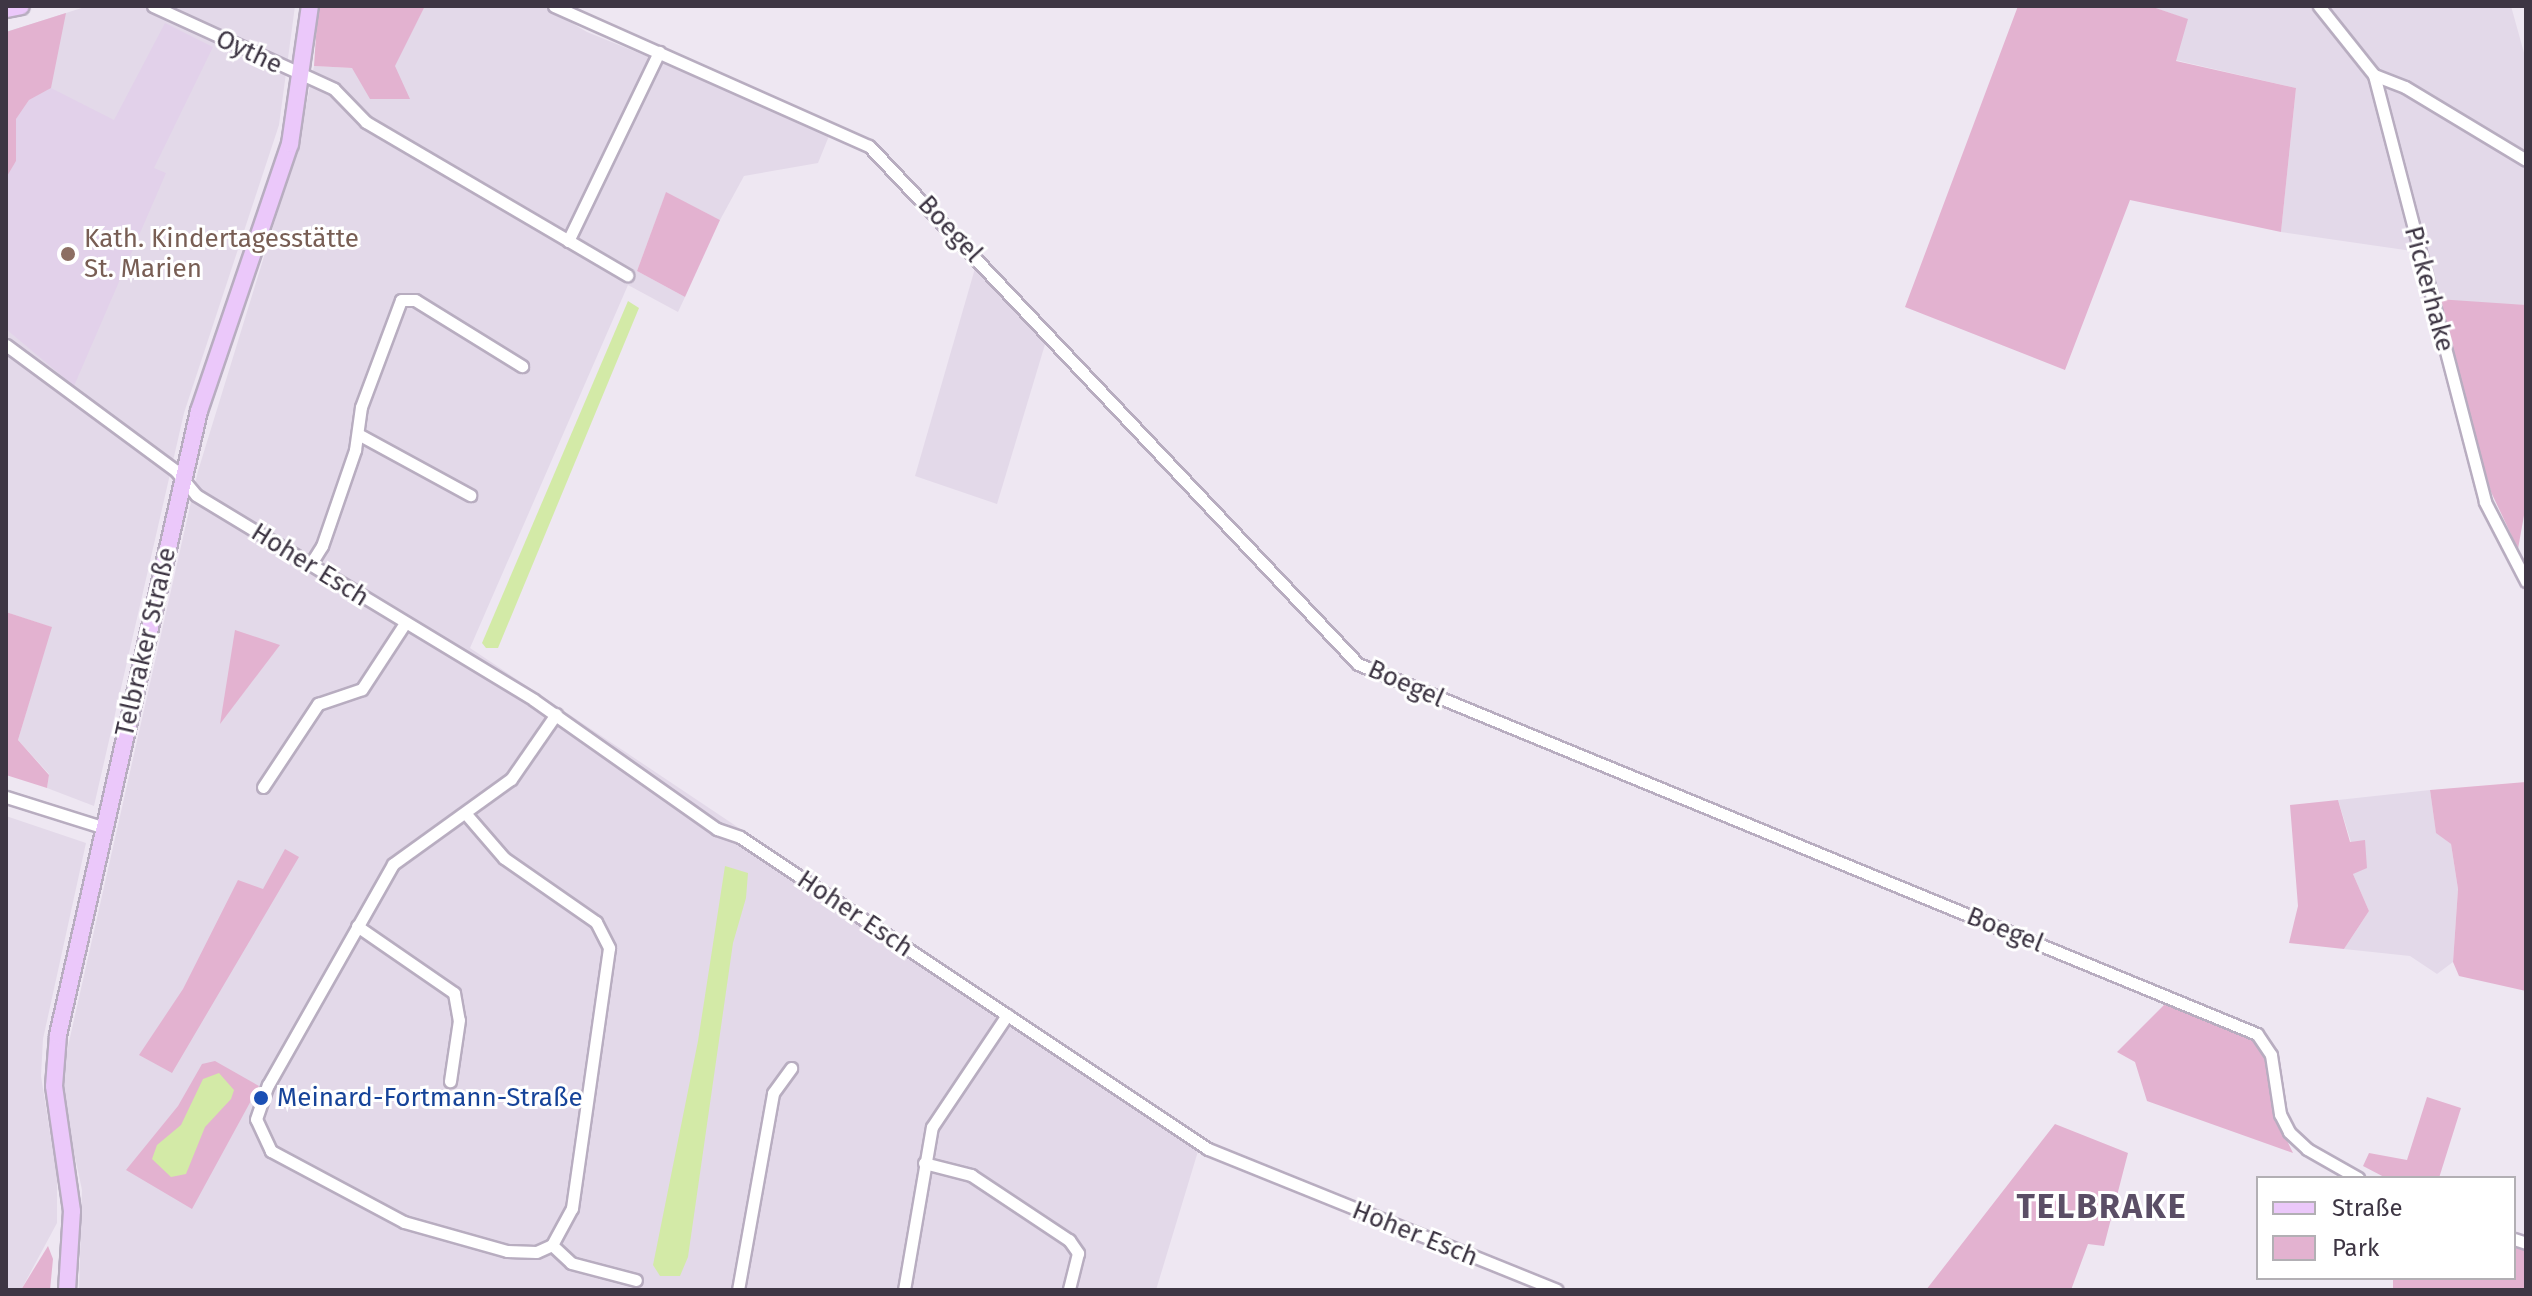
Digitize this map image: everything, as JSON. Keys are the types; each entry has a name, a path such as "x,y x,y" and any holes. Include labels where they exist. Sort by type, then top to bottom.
{"street":[{"path":"6,9 21,6"},
{"name":"Oythe","path":"153,6 302,77 334,89 366,122 627,275"},
{"name":"Telbraker Straße","path":"67,1290 72,1211 55,1061 182,482 219,343 290,144 310,6"},
{"name":"Boegel","path":"554,6 851,135 883,158 1358,664 2257,1034 2271,1055 2280,1114 2289,1132 2307,1149 2354,1176"},
{"name":"Pickerhake","path":"2319,6 2374,75 2485,502 2526,581"},
{"path":"568,241 659,52"},
{"path":"2374,75 2405,87 2526,160"},
{"path":"310,565 322,546 358,434 361,407 401,300 415,300 522,366"},
{"name":"Hoher Esch","path":"6,345 176,471 182,482 310,565 556,714 717,829 740,837 1208,1149 1557,1290"},
{"path":"358,434 470,495"},
{"path":"263,787 318,704 362,689 405,623"},
{"path":"466,814 504,858 596,922 609,948 572,1208 552,1245 522,1253 429,1232 283,1158 260,1137 256,1119 261,1098 393,864 511,779 556,714"},
{"path":"6,797 105,828"},
{"path":"357,926 454,993 459,1020 450,1081"},
{"path":"904,1290 932,1127 1007,1015"},
{"path":"738,1290 773,1093 791,1068"},
{"path":"924,1163 971,1175 1069,1240 1078,1253 1069,1290"},
{"path":"552,1245 571,1263 636,1280"}],"shaded area":[{"path":"88,6 295,6 279,125 184,413 94,806 47,788 49,774 18,740 51,627 6,612 6,32"},
{"path":"425,6 543,6 587,32 831,131 818,163 744,176 720,220 666,193 637,271 685,297 678,312 628,285 470,648 1202,1138 1156,1290 79,1290 82,1190 65,1110 64,1064 198,471 298,146 314,66 352,68 409,99 394,66"},
{"path":"2150,6 2511,6 2526,60 2526,305 2425,303 2412,251 2281,232 2296,88 2175,60 2187,19"},
{"name":"Kath. Kindertagesstätte St. Marien","path":"165,23 213,47 154,168 166,173 74,386 6,329 6,178 16,161 16,119 29,100 51,88 114,120"},
{"path":"976,265 1046,341 997,504 915,476"},
{"path":"628,301 639,308 498,648 486,648 482,643"},
{"path":"2430,790 2436,832 2451,844 2458,889 2453,962 2437,974 2410,956 2344,949 2369,911 2353,874 2365,841 2351,842 2338,800"},
{"path":"6,816 86,843 43,1039 41,1076 57,1177 57,1223 21,1290 6,1290"},
{"path":"725,866 748,873 746,898 733,943 688,1257 680,1276 660,1276 653,1265 698,1041"},
{"path":"219,1073 234,1090 231,1099 205,1127 186,1174 171,1177 152,1159 157,1145 181,1125 203,1079"}],"green space":[{"path":"318,6 425,6 395,66 410,99 370,99 352,68 314,66"},
{"path":"2018,6 2150,6 2188,19 2176,61 2296,88 2281,232 2130,200 2065,370 1905,307"},
{"path":"66,13 51,88 29,100 16,119 16,161 6,178 6,32"},
{"path":"666,192 720,220 685,297 637,271"},
{"path":"2437,299 2526,305 2526,504 2518,549 2491,492"},
{"path":"6,612 52,627 18,740 49,775 47,788 6,775"},
{"path":"235,630 280,645 220,724"},
{"path":"2526,782 2526,991 2459,976 2453,962 2458,889 2451,844 2436,833 2430,790"},
{"path":"2338,800 2350,842 2365,840 2367,868 2353,874 2369,911 2344,949 2289,943 2298,906 2290,805"},
{"path":"285,849 299,857 172,1073 139,1055 183,989 238,880 263,889"},
{"path":"2167,1002 2253,1038 2266,1056 2275,1116 2293,1153 2147,1101 2135,1062 2117,1052"},
{"path":"215,1061 259,1086 192,1209 126,1170 178,1106 202,1064"},
{"path":"2427,1097 2461,1108 2440,1176 2382,1176 2363,1166 2369,1153 2407,1160"},
{"path":"2055,1124 2128,1153 2104,1246 2088,1244 2071,1290 1926,1290"},
{"path":"48,1246 53,1259 50,1290 21,1290"},
{"path":"2516,1248 2526,1251 2526,1290 2393,1290 2393,1280 2516,1280"}],"place":[{"name":"Kath. Kindertagesstätte St. Marien","path":"68,254"},
{"name":"Meinard-Fortmann-Straße","path":"261,1098"}],"district":[{"name":"TELBRAKE","path":"2102,1207"}]}
